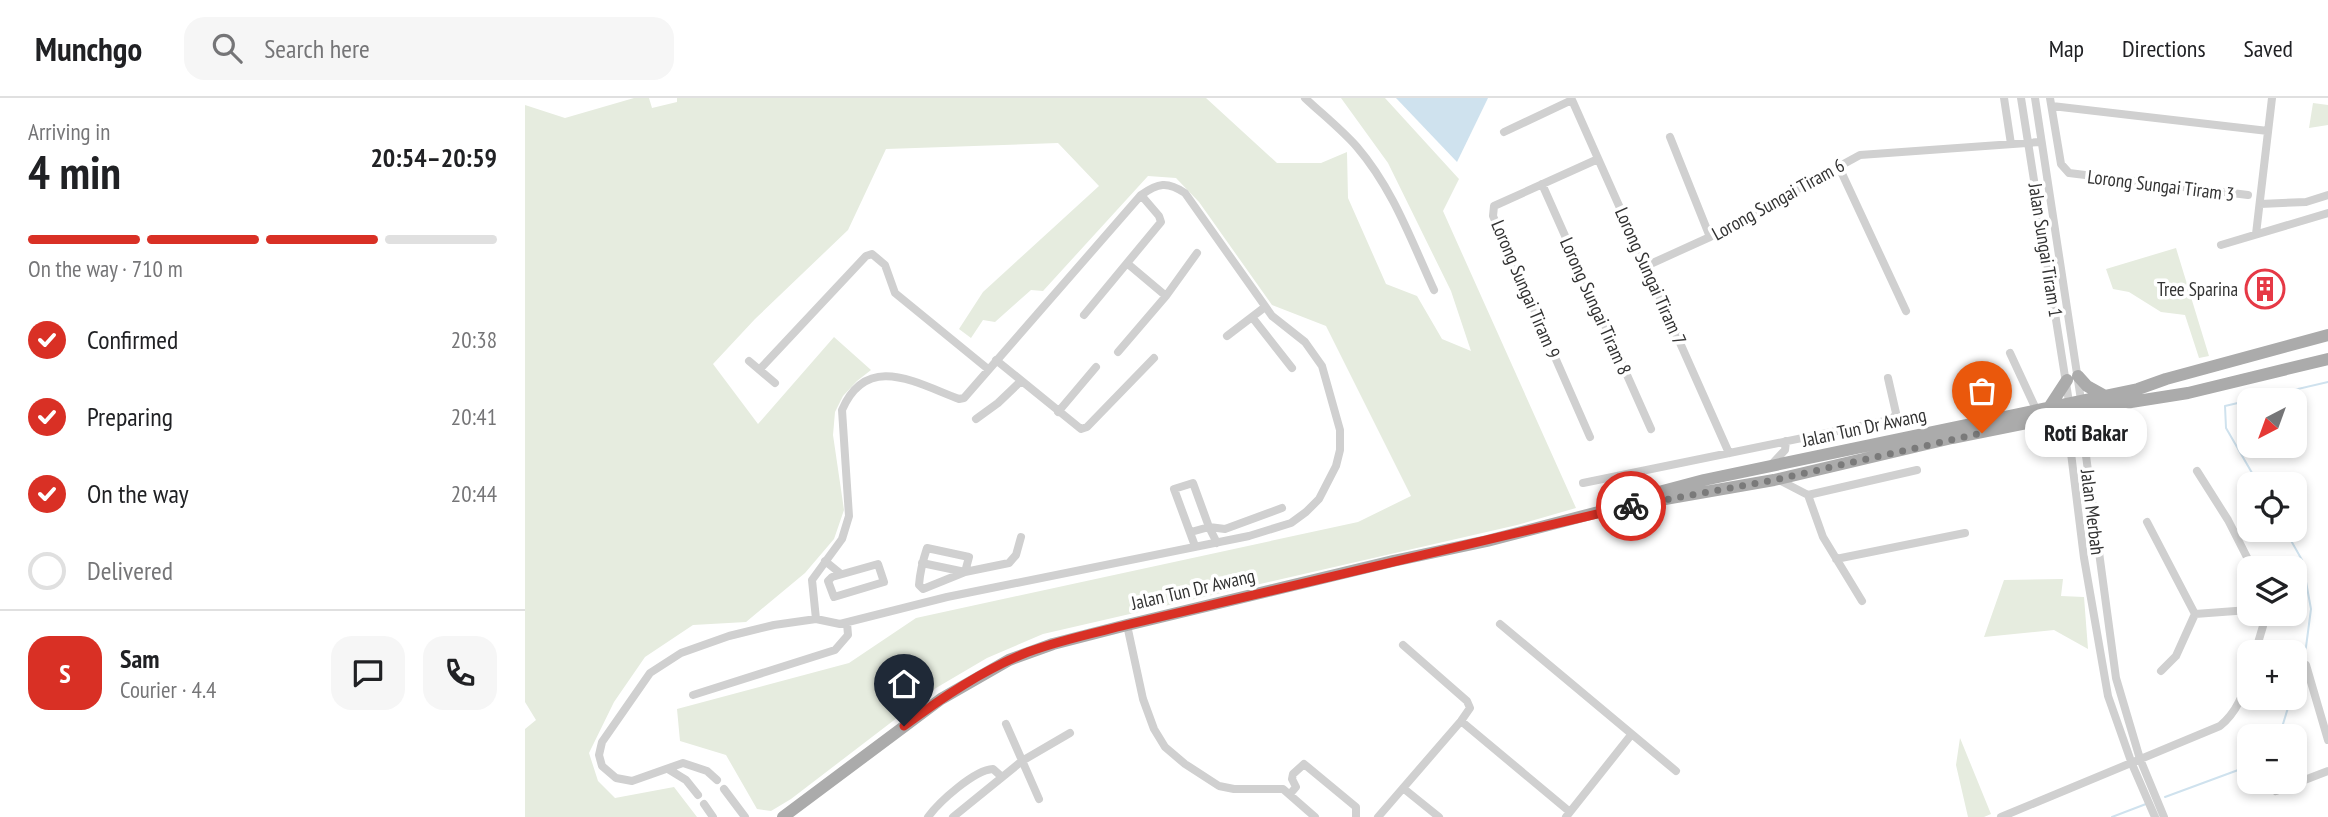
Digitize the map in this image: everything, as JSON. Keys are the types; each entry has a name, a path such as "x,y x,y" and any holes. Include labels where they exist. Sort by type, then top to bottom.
{"main road":[{"name":"Jalan Tun Dr Awang","path":"1614,508 1637,498 1769,466 1807,466 2030,424 2328,335"},
{"path":"2292,346 2303,351 2307,357 2299,368"},
{"name":"Jalan Tun Dr Awang","path":"783,817 941,699 981,675 1030,652 1126,625 1487,541 1614,508 1774,480 1807,466 1995,417 2075,401 2131,401 2188,393 2328,359"},
{"path":"2050,406 2072,378 2107,402 2084,441"},
{"path":"2030,424 2057,435 2070,445"}],"street":[{"path":"1305,98 1356,146 1379,176 1402,215 1434,290"},
{"path":"2004,98 2011,144"},
{"name":"Jalan Sungai Tiram 1","path":"2021,98 2072,378"},
{"name":"Jalan Sungai Tiram 1","path":"2035,98 2075,401"},
{"path":"2256,234 2272,98"},
{"name":"Lorong Sungai Tiram 7","path":"1504,132 1572,100 1729,453"},
{"path":"2051,102 2268,131"},
{"name":"Lorong Sungai Tiram 3","path":"2051,102 2061,163 2074,175 2248,195"},
{"path":"1669,137 1710,237"},
{"name":"Lorong Sungai Tiram 6","path":"1646,265 1710,237 1860,155 2040,142"},
{"name":"Lorong Sungai Tiram 9","path":"1590,438 1493,216 1494,206 1598,159"},
{"path":"1838,165 1906,311"},
{"path":"717,780 695,765 683,763 632,781 617,778 602,766 599,755 601,742 650,673 681,653 729,636 774,625 815,619 847,623 947,597 1217,543 1278,528 1306,512 1319,499 1336,466 1340,450 1340,430 1322,366 1305,342 1277,321 1265,307 1185,193 1165,183 1154,185 1141,195 969,394 959,399 894,375 869,379 848,396 842,410 849,516 842,539 812,580 815,619"},
{"name":"Lorong Sungai Tiram 8","path":"1542,184 1651,429"},
{"path":"1084,315 1128,264 1161,219 1141,195"},
{"path":"2260,204 2307,202 2328,195"},
{"path":"2221,244 2328,213"},
{"path":"1118,352 1166,296 1197,253"},
{"path":"760,369 866,256 872,254 885,265 895,293 988,369"},
{"path":"1128,264 1166,296"},
{"path":"1227,336 1265,307"},
{"path":"1252,317 1292,369"},
{"path":"2010,353 2036,409"},
{"path":"996,360 1077,428 1084,429 1154,358"},
{"path":"749,361 775,383"},
{"path":"1985,366 1995,417"},
{"path":"1058,412 1096,367"},
{"path":"1583,483 1890,420 1896,412 1888,378"},
{"path":"977,419 1021,381"},
{"name":"Jalan Merbah","path":"2155,817 2136,762 2108,696 2084,558 2070,445 2072,435 2077,432 2084,441 2116,678 2136,762 2164,817"},
{"path":"1769,466 1786,450 1786,441"},
{"path":"1786,441 1789,449 1807,466 1800,486 1806,494 1823,537 1862,601"},
{"path":"1774,480 1784,481 1806,494 1917,470"},
{"path":"2197,471 2228,520 2246,556"},
{"path":"1195,546 1174,489 1193,483 1217,543"},
{"path":"1191,532 1209,527 1225,528 1282,508"},
{"path":"2147,522 2195,614"},
{"path":"1836,558 1965,533"},
{"path":"965,572 969,557 927,548 919,585 923,589 965,572 1009,563 1016,555 1021,537"},
{"path":"825,561 841,574"},
{"path":"922,563 965,572"},
{"path":"878,564 884,582 834,597 828,581 841,574 878,564"},
{"path":"944,579 947,597"},
{"path":"931,585 935,600"},
{"path":"2195,614 2237,611"},
{"path":"2161,670 2176,656 2195,614"},
{"path":"693,695 835,650 848,635 847,623"},
{"path":"1500,624 1676,771"},
{"path":"1126,625 1143,699 1154,729 1165,747 1219,786 1234,789 1278,788 1290,794 1315,817"},
{"path":"1378,817 1470,708 1467,701 1403,645"},
{"path":"2307,672 2328,740"},
{"path":"2001,817 2220,726 2237,706"},
{"path":"1461,721 1568,814 1632,735"},
{"path":"1006,724 1038,799"},
{"path":"953,817 1022,761 1070,733"},
{"path":"1290,794 1296,787 1293,774 1304,764 1356,807 1356,817"},
{"path":"667,769 686,780 698,795"},
{"path":"928,817 953,791 986,769 993,769 1002,777"},
{"path":"2307,779 2328,771"},
{"path":"1403,788 1439,817"},
{"path":"724,789 745,817"},
{"path":"704,804 713,817"}],"shaded area":[{"path":"634,98 649,98 652,108 677,102 677,98 1206,98 1277,163 1321,163 1347,152 1348,198 1386,284 1417,296 1442,339 1471,351 1451,291 1388,163 1341,98 1385,98 1459,179 1443,211 1576,508 1517,525 1043,634 987,658 936,688 791,799 771,811 757,809 726,755 680,741 677,709 849,663 916,618 1358,522 1411,496 1326,326 1272,305 1199,202 1176,178 1148,176 1043,291 1031,290 995,322 983,320 971,338 959,329 983,292 1099,186 1058,143 886,149 848,230 755,319 713,364 758,424 834,337 871,370 843,396 835,412 833,435 844,510 834,539 805,573 746,622 693,625 645,657 614,702 589,753 598,781 615,798 674,787 697,817 525,817 525,729 536,720 525,702 525,105 565,118"},
{"path":"2313,103 2328,105 2328,125 2309,128"},
{"path":"2176,248 2209,356 2199,358 2185,315 2161,312 2129,292 2113,289 2106,269"},
{"path":"2063,579 2061,596 2084,597 2088,649 2054,630 1984,637 2004,580"},
{"path":"1960,738 1991,814 1984,817 1968,817 1956,765"}],"water":[{"path":"1396,98 1488,98 1457,162"}],"waterway":[{"path":"2251,472 2226,428 2225,406 2328,382"},
{"path":"2292,542 2302,560 2311,609 2307,640"},
{"path":"2283,724 2287,710"},
{"path":"2165,797 2237,770"},
{"path":"2112,817 2146,804"}],"way so far":[{"path":"1631,506 1732,489 1982,433"}],"place":[{"name":"Tree Sparina","path":"2265,289"},
{"name":"Roti Bakar","path":"1982,433"}],"route":[{"path":"904,726 981,675 1009,660 1053,644 1631,506"}]}
